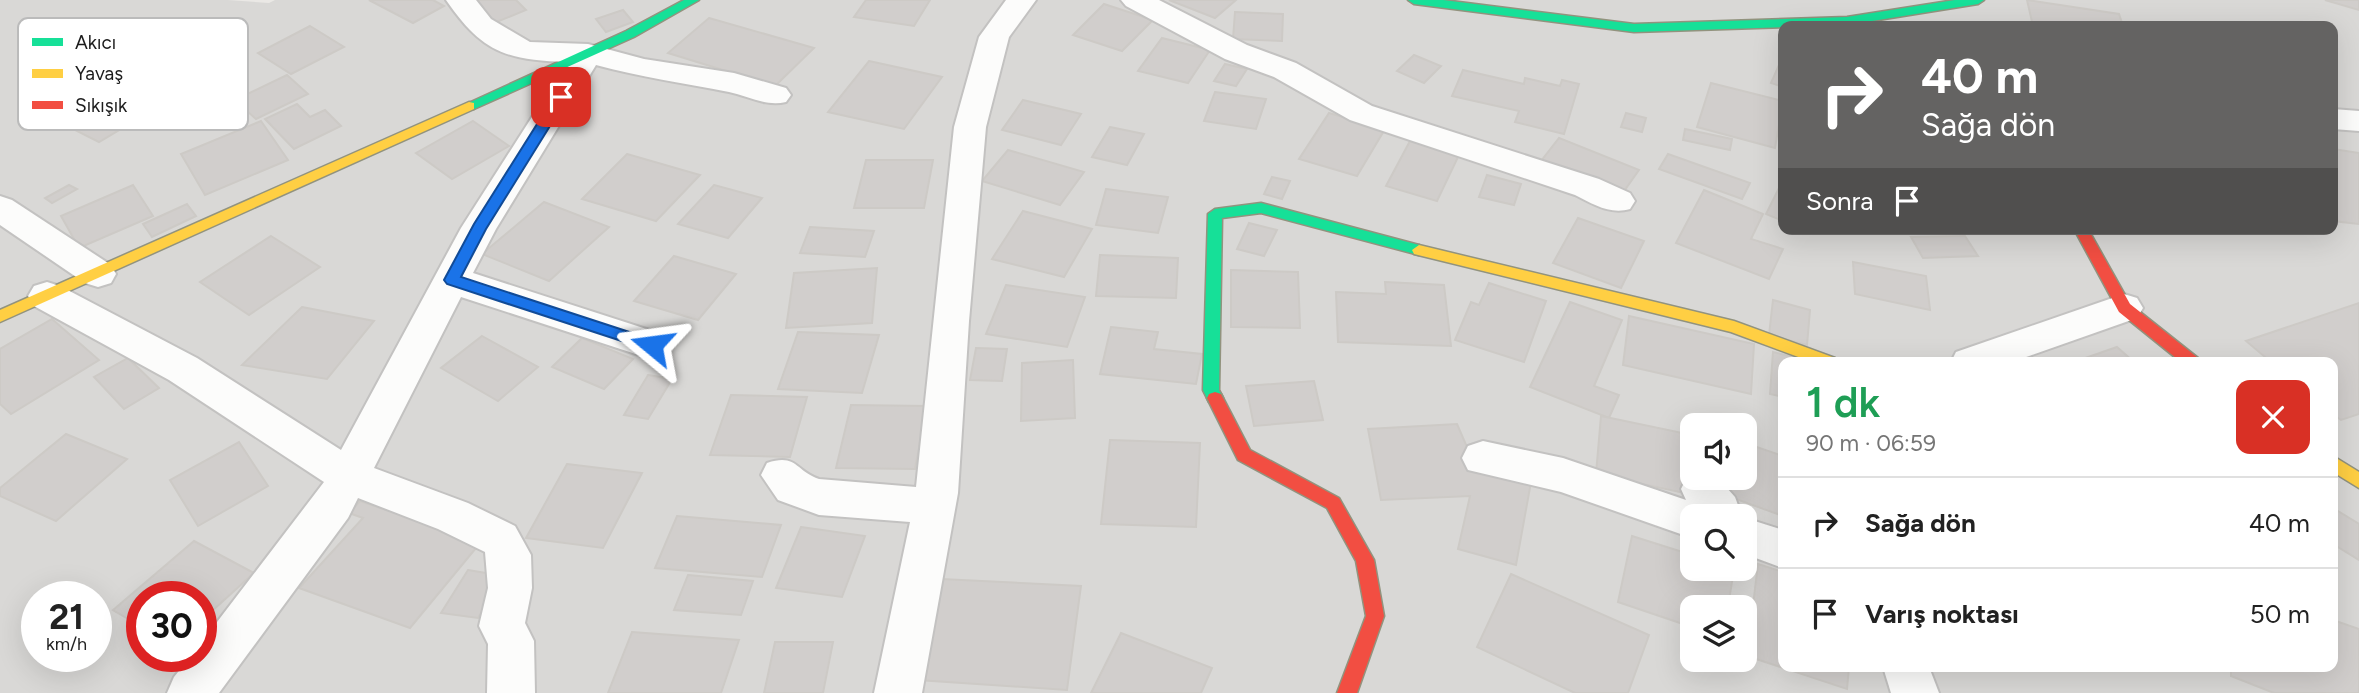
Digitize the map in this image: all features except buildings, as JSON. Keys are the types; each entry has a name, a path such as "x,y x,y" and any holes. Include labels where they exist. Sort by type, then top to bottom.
{"street":[{"path":"461,0 480,25 494,36 524,51 588,53 642,68 734,83 775,95"},
{"path":"0,316 588,53 693,0"},
{"path":"898,693 934,506 970,127 994,37 1021,0"},
{"path":"1136,0 1236,52 1285,70 1361,113 1587,187 1618,201"},
{"path":"1414,0 1634,28 1778,23"},
{"path":"1847,21 1968,5"},
{"path":"191,693 333,505 479,228 588,53"},
{"path":"2338,119 2359,121"},
{"path":"0,208 98,274"},
{"path":"1346,693 1375,617 1366,560 1333,503 1244,454 1211,390 1215,214 1261,208 1505,272 1734,327 1815,357"},
{"path":"2084,235 2124,308 2186,357"},
{"path":"452,280 652,345"},
{"path":"47,296 183,369 348,477 453,516 500,539 509,555 510,588 502,626 511,641 511,693"},
{"path":"1984,357 2124,308"},
{"path":"1483,458 1688,504"},
{"path":"2338,466 2359,481"},
{"path":"782,475 793,488 819,497 934,506"},
{"path":"1757,540 1778,547"},
{"path":"1908,672 1915,693"}],"shaded area":[{"path":"0,0 228,0 269,3 275,0 2359,0 2359,693 0,693"}],"traffic: fast":[{"path":"469,106 630,34 693,0"},
{"path":"1414,0 1634,28 1778,23"},
{"path":"1847,21 1978,0"},
{"path":"1215,398 1211,390 1215,214 1261,208 1419,250"}],"traffic: slow":[{"path":"0,316 469,106"},
{"path":"1419,250 1734,327 1815,357"},
{"path":"2338,466 2359,481"}],"traffic: jam":[{"path":"2084,235 2124,308 2186,357"},
{"path":"1215,398 1244,455 1333,503 1365,560 1375,616 1347,693"}],"route":[{"path":"561,97 479,228 452,280 652,345"}]}
